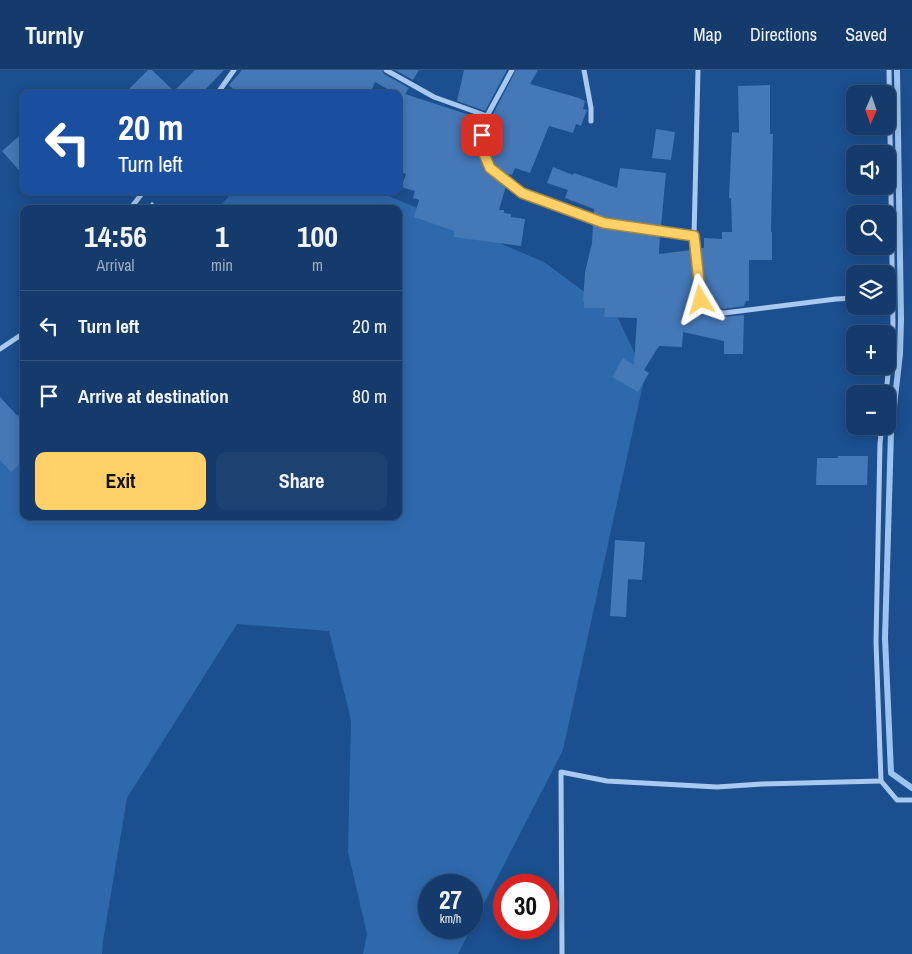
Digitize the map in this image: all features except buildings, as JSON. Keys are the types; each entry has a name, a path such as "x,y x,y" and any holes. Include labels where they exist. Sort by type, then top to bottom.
{"street":[{"path":"220,90 234,70"},
{"path":"386,70 434,98 487,116"},
{"path":"512,70 487,116 482,135 482,149 490,168 522,193 604,223 694,236"},
{"path":"584,70 591,108 591,121"},
{"path":"698,70 694,236 701,300 709,310 724,313 846,298"},
{"path":"888,70 890,265"},
{"path":"133,205 141,195"},
{"path":"887,385 893,326 892,315"},
{"path":"0,349 20,336"},
{"path":"882,435 876,642 881,781 898,800 912,800"},
{"path":"562,954 561,772 607,781 717,787 881,781"}],"shaded area":[{"path":"230,195 386,195 544,262 617,316 645,375 563,750 499,874 493,874 493,886 483,905 483,874 418,874 418,939 466,939 458,954 363,954 367,934 348,852 351,720 329,631 237,624 127,798 102,954 0,954 0,434 20,413 20,520 402,520 402,205 221,205"}],"waterway":[{"path":"897,70 901,319 900,354 891,432 885,638 891,773 912,788"}],"route":[{"path":"482,135 482,149 490,168 522,193 604,223 694,236 701,300"}]}
